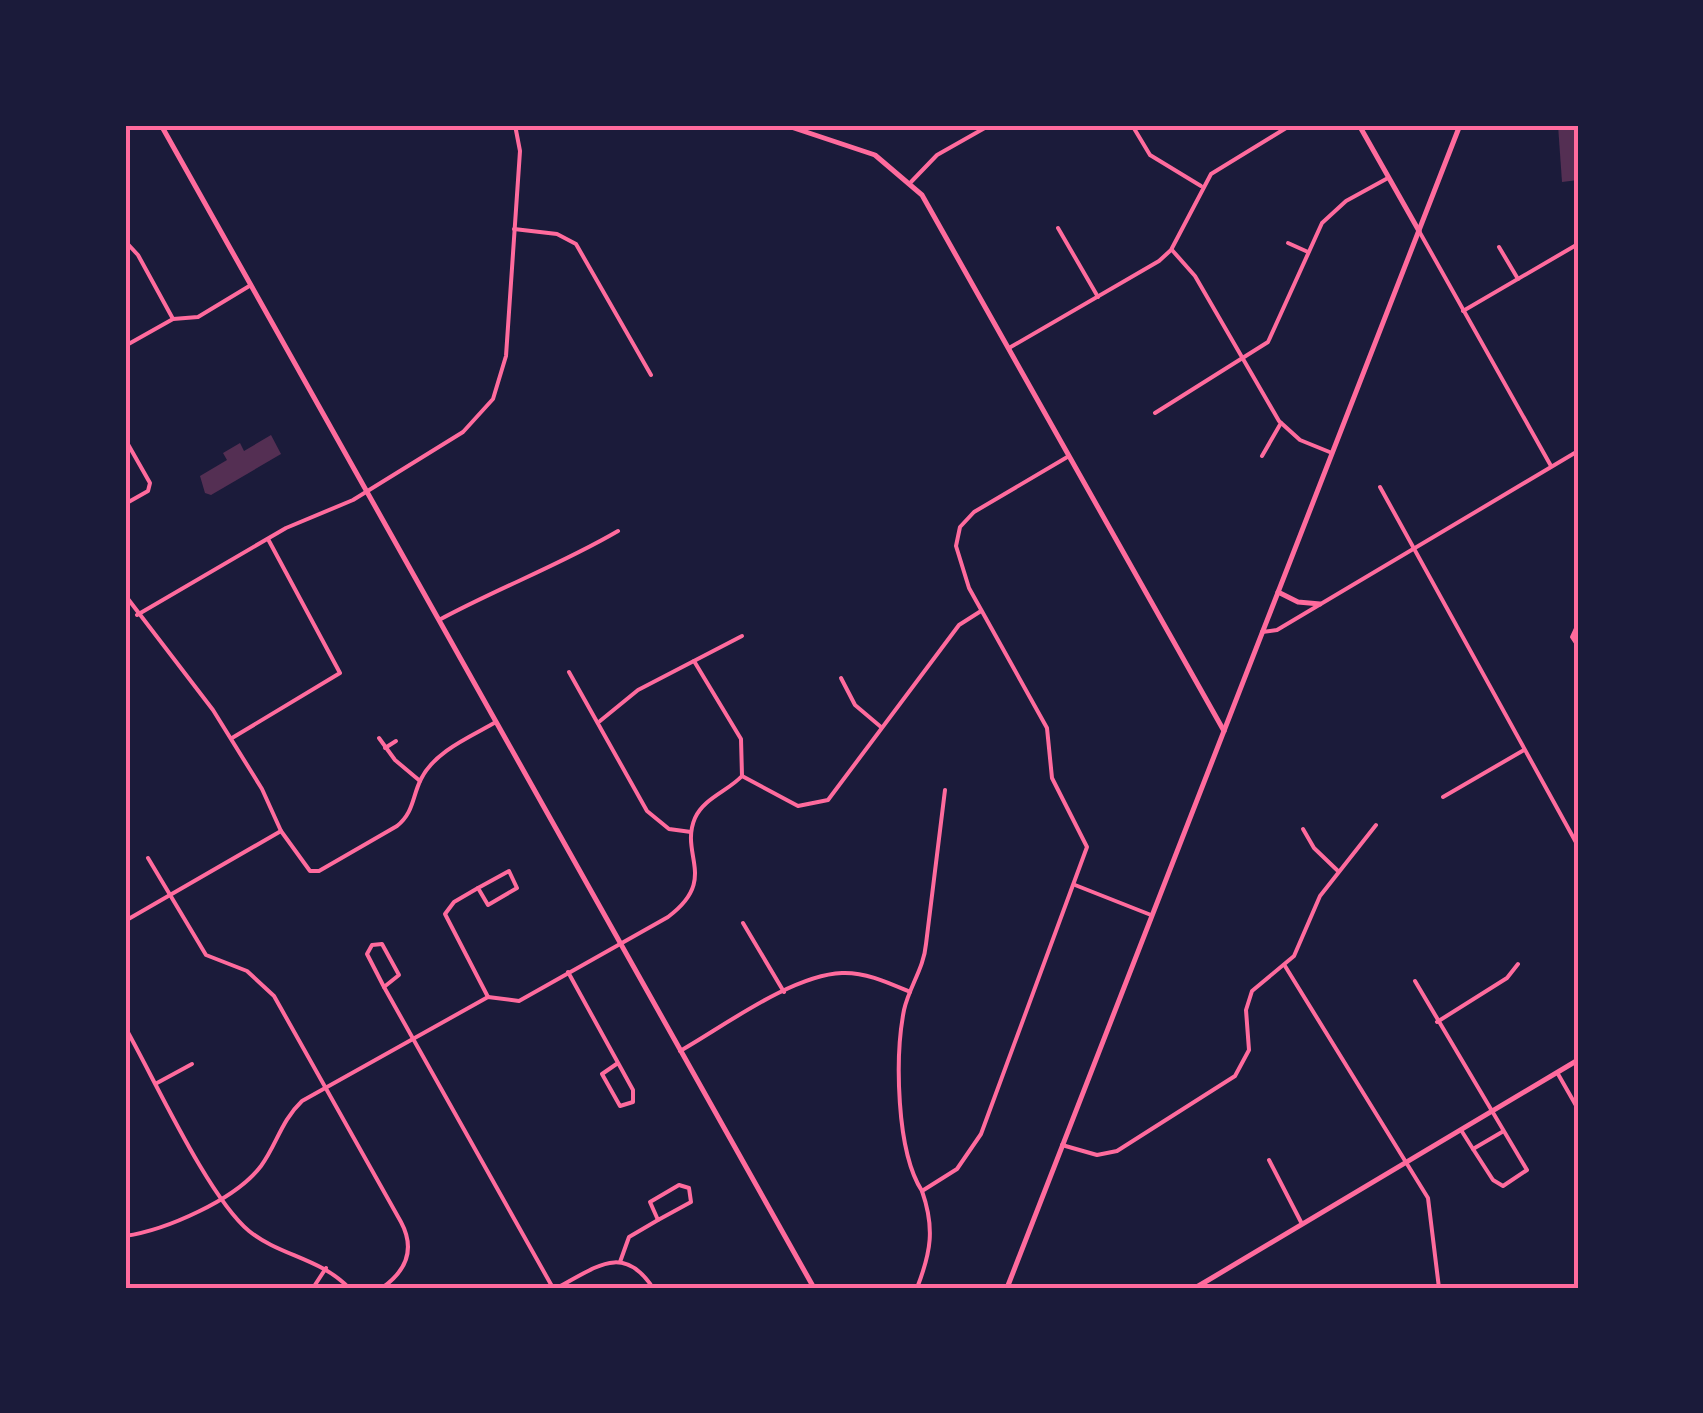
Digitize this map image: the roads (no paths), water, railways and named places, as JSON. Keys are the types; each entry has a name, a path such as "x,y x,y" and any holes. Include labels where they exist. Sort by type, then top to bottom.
{"street":[{"path":"161,125 814,1288"},
{"path":"136,615 268,539 366,491 463,432 493,399 506,356 520,151 515,125"},
{"path":"785,125 864,149 911,182 1224,730"},
{"path":"911,182 937,155 990,125"},
{"path":"1132,125 1150,155 1201,186"},
{"path":"1009,348 1160,262 1171,250 1201,186 1227,161 1291,125"},
{"path":"1358,125 1550,466"},
{"path":"1006,1288 1460,125"},
{"path":"1155,412 1243,360 1275,332 1328,215 1388,178"},
{"path":"1058,228 1098,297"},
{"path":"514,229 558,234 576,244 651,375"},
{"path":"125,241 138,255 173,319"},
{"path":"1288,243 1308,252"},
{"path":"1463,311 1578,244"},
{"path":"1499,247 1518,279"},
{"path":"1171,250 1195,276 1281,424 1300,440 1332,453"},
{"path":"125,346 173,319 198,316 251,286"},
{"path":"1262,456 1281,424"},
{"path":"125,439 150,483 148,490 125,504"},
{"path":"1262,632 1277,630 1578,451"},
{"path":"922,1191 957,1169 980,1134 1086,857 1085,838 1048,768 1047,728 981,611 958,558 960,526 974,512 1070,456"},
{"path":"1380,487 1578,846"},
{"path":"439,620 497,588 558,566 618,532"},
{"path":"232,738 340,673 268,539"},
{"path":"1278,592 1298,602 1320,604"},
{"path":"125,594 136,615 232,738 302,865 319,871 408,817 420,781 441,755 496,722"},
{"path":"742,776 798,806 819,804 835,794 881,726 959,625 981,611"},
{"path":"1578,624 1572,637 1578,646"},
{"path":"600,721 638,690 742,636"},
{"path":"694,661 741,739 742,776"},
{"path":"569,672 600,721 647,811 669,829 691,832"},
{"path":"842,678 854,705 881,726"},
{"path":"379,738 420,781"},
{"path":"386,748 396,741"},
{"path":"1442,797 1524,750"},
{"path":"125,1236 156,1232 220,1197 258,1170 287,1115 326,1088 488,996 519,1001 668,917 690,894 696,869 691,832 700,810 742,776"},
{"path":"918,1288 930,1254 932,1231 922,1191 904,1154 902,1033 910,992 926,946 946,790"},
{"path":"1062,1146 1097,1155 1117,1151 1227,1083 1241,1068 1249,1050 1248,1000 1259,983 1285,966 1304,940 1315,904 1376,826"},
{"path":"1303,829 1321,857 1338,870"},
{"path":"125,921 281,831"},
{"path":"148,858 206,954 247,971 274,996 406,1232 406,1262 382,1288"},
{"path":"478,888 488,905 514,892 518,883 509,871 478,888 448,907 446,914 488,996"},
{"path":"1075,885 1151,915"},
{"path":"743,923 784,992"},
{"path":"384,987 394,981 399,969 382,944 372,945 368,959 555,1288 599,1265 620,1262 643,1272 653,1288"},
{"path":"1437,1022 1507,978 1518,964"},
{"path":"1285,966 1432,1208 1440,1288"},
{"path":"568,972 618,1063 636,1096 620,1106 602,1074 618,1063"},
{"path":"680,1052 817,976 845,972 874,977 910,992"},
{"path":"1415,981 1489,1113 1527,1170 1522,1177 1499,1186 1461,1130"},
{"path":"125,1027 220,1197 262,1241 326,1268 349,1288"},
{"path":"1195,1288 1578,1060"},
{"path":"157,1083 192,1064"},
{"path":"1557,1073 1578,1109"},
{"path":"1473,1149 1502,1132"},
{"path":"1268,1160 1302,1224"},
{"path":"620,1262 629,1237 691,1202 693,1196 686,1185 650,1202 658,1220"},
{"path":"313,1288 326,1268"}]}
